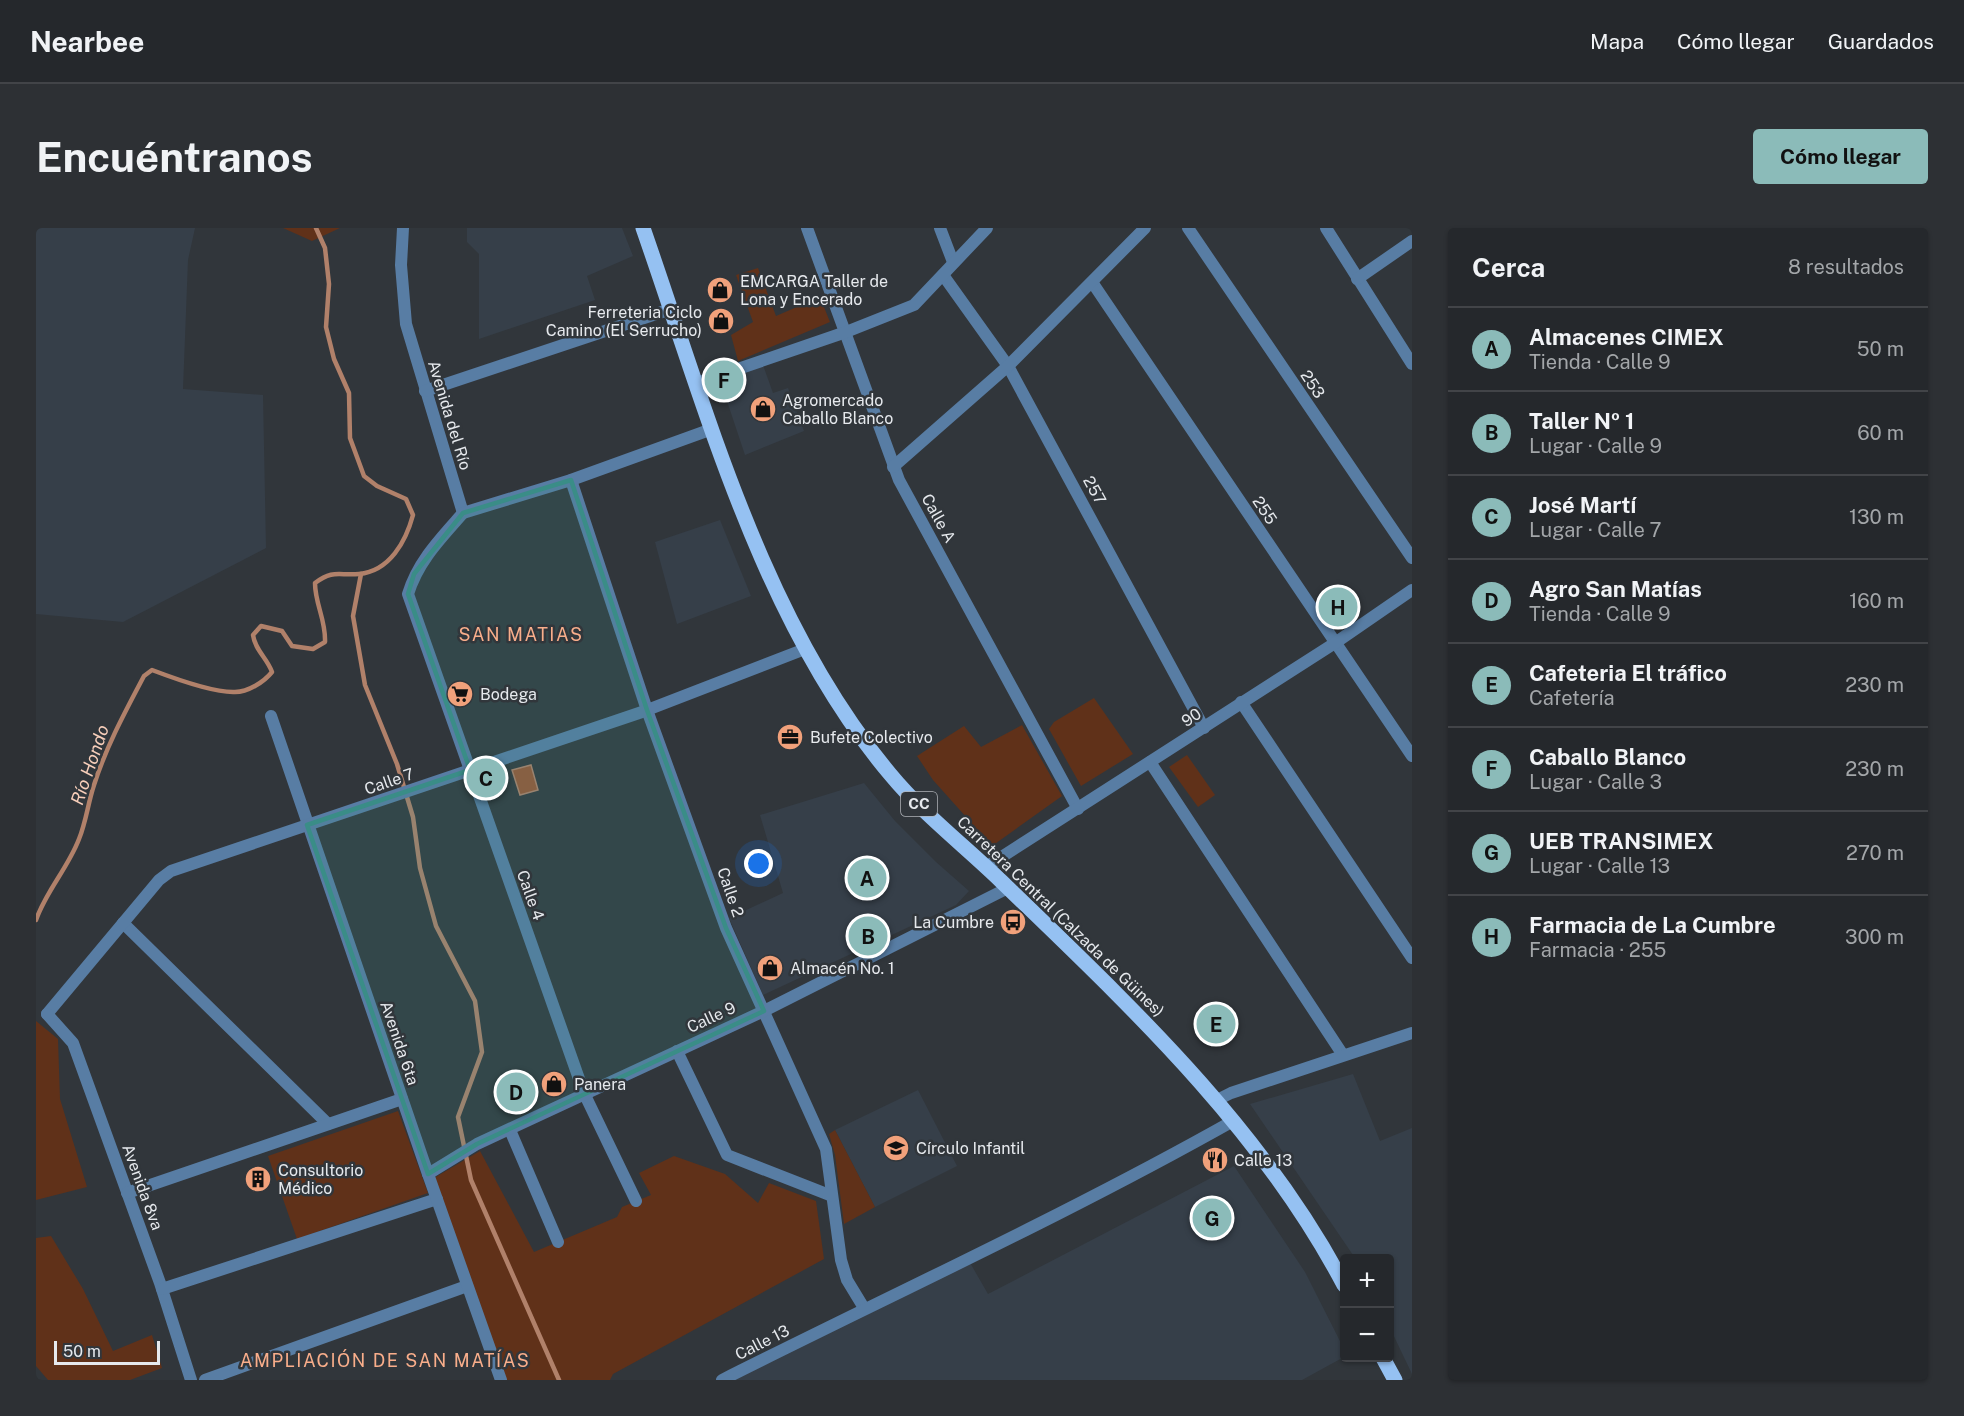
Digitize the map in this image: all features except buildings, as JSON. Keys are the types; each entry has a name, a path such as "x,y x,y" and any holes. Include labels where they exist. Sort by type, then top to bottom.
{"main road":[{"name":"Carretera Central (Calzada de Güines)","path":"643,228 712,429 767,573 805,649 855,727 890,775 1140,1015 1217,1100 1287,1190 1340,1278"},
{"path":"1385,1362 1395,1380"}],"street":[{"name":"Avenida del Río","path":"404,228 401,265 406,324 463,513"},
{"name":"Calle A","path":"807,228 893,467 1078,809"},
{"path":"940,228 953,262"},
{"path":"697,382 846,332 914,305 987,228"},
{"path":"893,467 1008,366 1144,228"},
{"name":"253","path":"1188,228 1412,558"},
{"path":"1326,228 1412,364"},
{"path":"1357,279 1412,242"},
{"name":"257","path":"943,275 1008,366 1204,728"},
{"name":"255","path":"1092,282 1412,756"},
{"path":"425,391 671,309"},
{"path":"463,513 572,480 712,429"},
{"name":"Calle 2","path":"572,480 646,710 726,928 826,1149 841,1260 848,1280 864,1308"},
{"name":"Calle 4","path":"463,513 423,559 414,574 408,594 584,1093 636,1201"},
{"name":"90","path":"986,867 1335,643 1412,590"},
{"name":"Calle 7","path":"42,1012 159,880 171,871 395,797 646,710 805,649"},
{"path":"1241,702 1412,958"},
{"name":"Avenida 6ta","path":"271,716 498,1379"},
{"path":"1150,762 1343,1054"},
{"name":"Calle 9","path":"428,1174 477,1144 764,1011 1008,888"},
{"path":"123,923 328,1124"},
{"name":"Avenida 8va","path":"42,1012 74,1043 162,1289 191,1380"},
{"path":"1217,1100 1343,1054 1412,1033"},
{"path":"677,1051 727,1155 832,1196"},
{"path":"128,1193 402,1099"},
{"name":"Calle 13","path":"722,1380 864,1308 1071,1210 1233,1121"},
{"path":"510,1130 558,1242"},
{"path":"162,1289 437,1199"},
{"path":"205,1380 467,1286"}],"highlighted area":[{"path":"571,480 647,710 726,928 764,1011 477,1144 428,1174 307,825 470,770 408,594 414,574 463,513"}],"shaded area":[{"path":"36,228 195,228 188,260 183,389 263,395 266,548 123,622 36,614"},
{"path":"283,228 340,228 312,241"},
{"path":"467,228 622,228 633,256 587,276 595,300 479,339 479,254 467,242"},
{"path":"758,268 776,316 820,297 830,322 738,361 731,335 753,322 736,275"},
{"name":"Agromercado Caballo Blanco","path":"763,365 773,393 788,388 804,431 745,455 720,380"},
{"path":"720,520 751,596 677,624 655,542"},
{"path":"1094,698 1133,754 1081,786 1049,729 1054,722"},
{"path":"1022,725 1062,796 992,846 933,780 917,756 964,726 981,747"},
{"path":"1187,755 1215,795 1198,807 1169,767"},
{"path":"531,765 538,790 520,795 512,770"},
{"path":"864,783 895,821 969,891 956,905 763,995 729,918 783,893 760,815"},
{"path":"36,1021 58,1039 60,1099 87,1187 36,1200"},
{"path":"1353,1074 1380,1141 1412,1128 1412,1374 1394,1336 1394,1254 1352,1254 1250,1104"},
{"name":"Círculo Infantil","path":"918,1090 957,1166 875,1207 835,1130"},
{"path":"398,1111 428,1193 297,1239 268,1156"},
{"path":"835,1130 875,1207 844,1224 835,1155 829,1134"},
{"path":"480,1151 534,1252 617,1217 622,1207 651,1195 639,1173 674,1156 725,1174 758,1203 769,1183 816,1201 824,1259 613,1374 610,1380 506,1380 434,1178"},
{"path":"1234,1166 1305,1272 1340,1341 1340,1359 1302,1380 733,1380 969,1261 988,1294"},
{"path":"51,1236 83,1289 113,1351 152,1335 162,1368 130,1380 48,1380 36,1366 36,1238"}],"waterway":[{"name":"Río Hondo","path":"36,920 45,899 74,850 104,757 144,676 152,670 226,692 240,692 255,686 272,672 254,640 253,635 261,626 282,631 292,646 313,649 325,642 315,583 327,576 359,574 380,567 395,553 406,535 413,515 406,499 377,486 364,476 350,438 349,393 334,359 326,327 329,284 325,248 316,228"},
{"path":"361,574 353,616 365,685 397,764 413,817 420,868 436,926 475,1001 482,1052 458,1117 471,1180 559,1380"}],"place":[{"name":"EMCARGA Taller de Lona y Encerado","path":"720,290"},
{"name":"Ferreteria Ciclo Camino (El Serrucho)","path":"721,321"},
{"name":"Caballo Blanco","path":"724,380"},
{"name":"Agromercado Caballo Blanco","path":"763,409"},
{"name":"Farmacia de La Cumbre","path":"1338,607"},
{"name":"Bodega","path":"460,694"},
{"name":"Bufete Colectivo","path":"790,737"},
{"name":"José Martí","path":"486,778"},
{"name":"Almacenes CIMEX","path":"867,878"},
{"name":"La Cumbre","path":"1013,922"},
{"name":"Taller Nº 1","path":"868,936"},
{"name":"Almacén No. 1","path":"770,968"},
{"name":"Cafeteria El tráfico","path":"1216,1024"},
{"name":"Panera","path":"554,1084"},
{"name":"Agro San Matías","path":"516,1092"},
{"name":"Círculo Infantil","path":"896,1148"},
{"name":"Calle 13","path":"1215,1160"},
{"name":"Consultorio Médico","path":"258,1179"},
{"name":"UEB TRANSIMEX","path":"1212,1218"}],"district":[{"name":"SAN MATIAS","path":"521,635"},
{"name":"AMPLIACIÓN DE SAN MATÍAS","path":"385,1361"}]}
